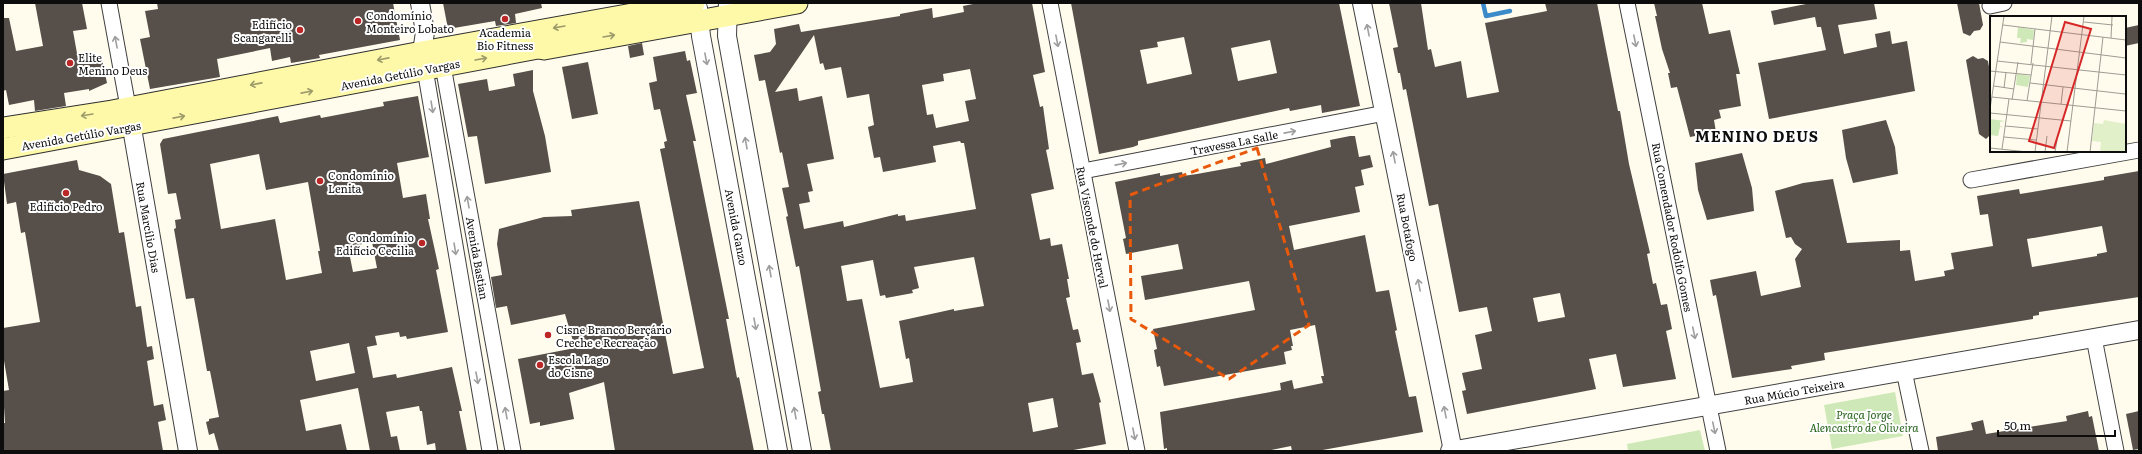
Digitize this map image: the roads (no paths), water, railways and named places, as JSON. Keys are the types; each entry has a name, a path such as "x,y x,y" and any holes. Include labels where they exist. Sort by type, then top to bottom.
{"main road":[{"name":"Avenida Getúlio Vargas","path":"3,149 130,117 431,54 697,9 727,9 797,3"},
{"name":"Avenida Getúlio Vargas","path":"3,128 130,117"}],"street":[{"name":"Rua Marcílio Dias","path":"109,3 188,451"},
{"path":"420,3 431,54"},
{"name":"Rua Visconde do Herval","path":"1050,3 1137,451"},
{"name":"Rua Botafogo","path":"1362,3 1452,451"},
{"name":"Rua Comendador Rodolfo Gomes","path":"1627,3 1718,451"},
{"name":"Avenida Ganzo","path":"697,9 778,451"},
{"path":"727,9 727,36 802,451"},
{"name":"Avenida Bastian","path":"431,54 481,274 513,451"},
{"name":"Avenida Bastian","path":"431,54 459,277 490,451"},
{"name":"Travessa La Salle","path":"1083,171 1385,113"},
{"path":"1971,180 2139,150"},
{"path":"459,277 481,274"},
{"path":"750,294 773,290"},
{"name":"Rua Múcio Teixeira","path":"1452,451 2139,330"},
{"path":"2094,338 2116,451"},
{"path":"1904,371 1921,451"}],"waterway":[{"path":"1483,3 1486,16 1510,11"}],"place":[{"name":"Academia Bio Fitness","path":"505,19"},
{"name":"Condomínio Monteiro Lobato","path":"358,21"},
{"name":"Edifício Scangarelli","path":"300,30"},
{"name":"Elite Menino Deus","path":"70,63"},
{"name":"Condomínio Lenita","path":"320,181"},
{"name":"Edifício Pedro","path":"66,193"},
{"name":"Condomínio Edifício Cecilia","path":"422,243"},
{"name":"Cisne Branco Berçário Creche e Recreação","path":"548,335"},
{"name":"Escola Lago do Cisne","path":"540,365"}],"district":[{"name":"MENINO DEUS","path":"1757,135"}],"park label":[{"name":"Praça Jorge Alencastro de Oliveira","path":"1864,420"}]}
